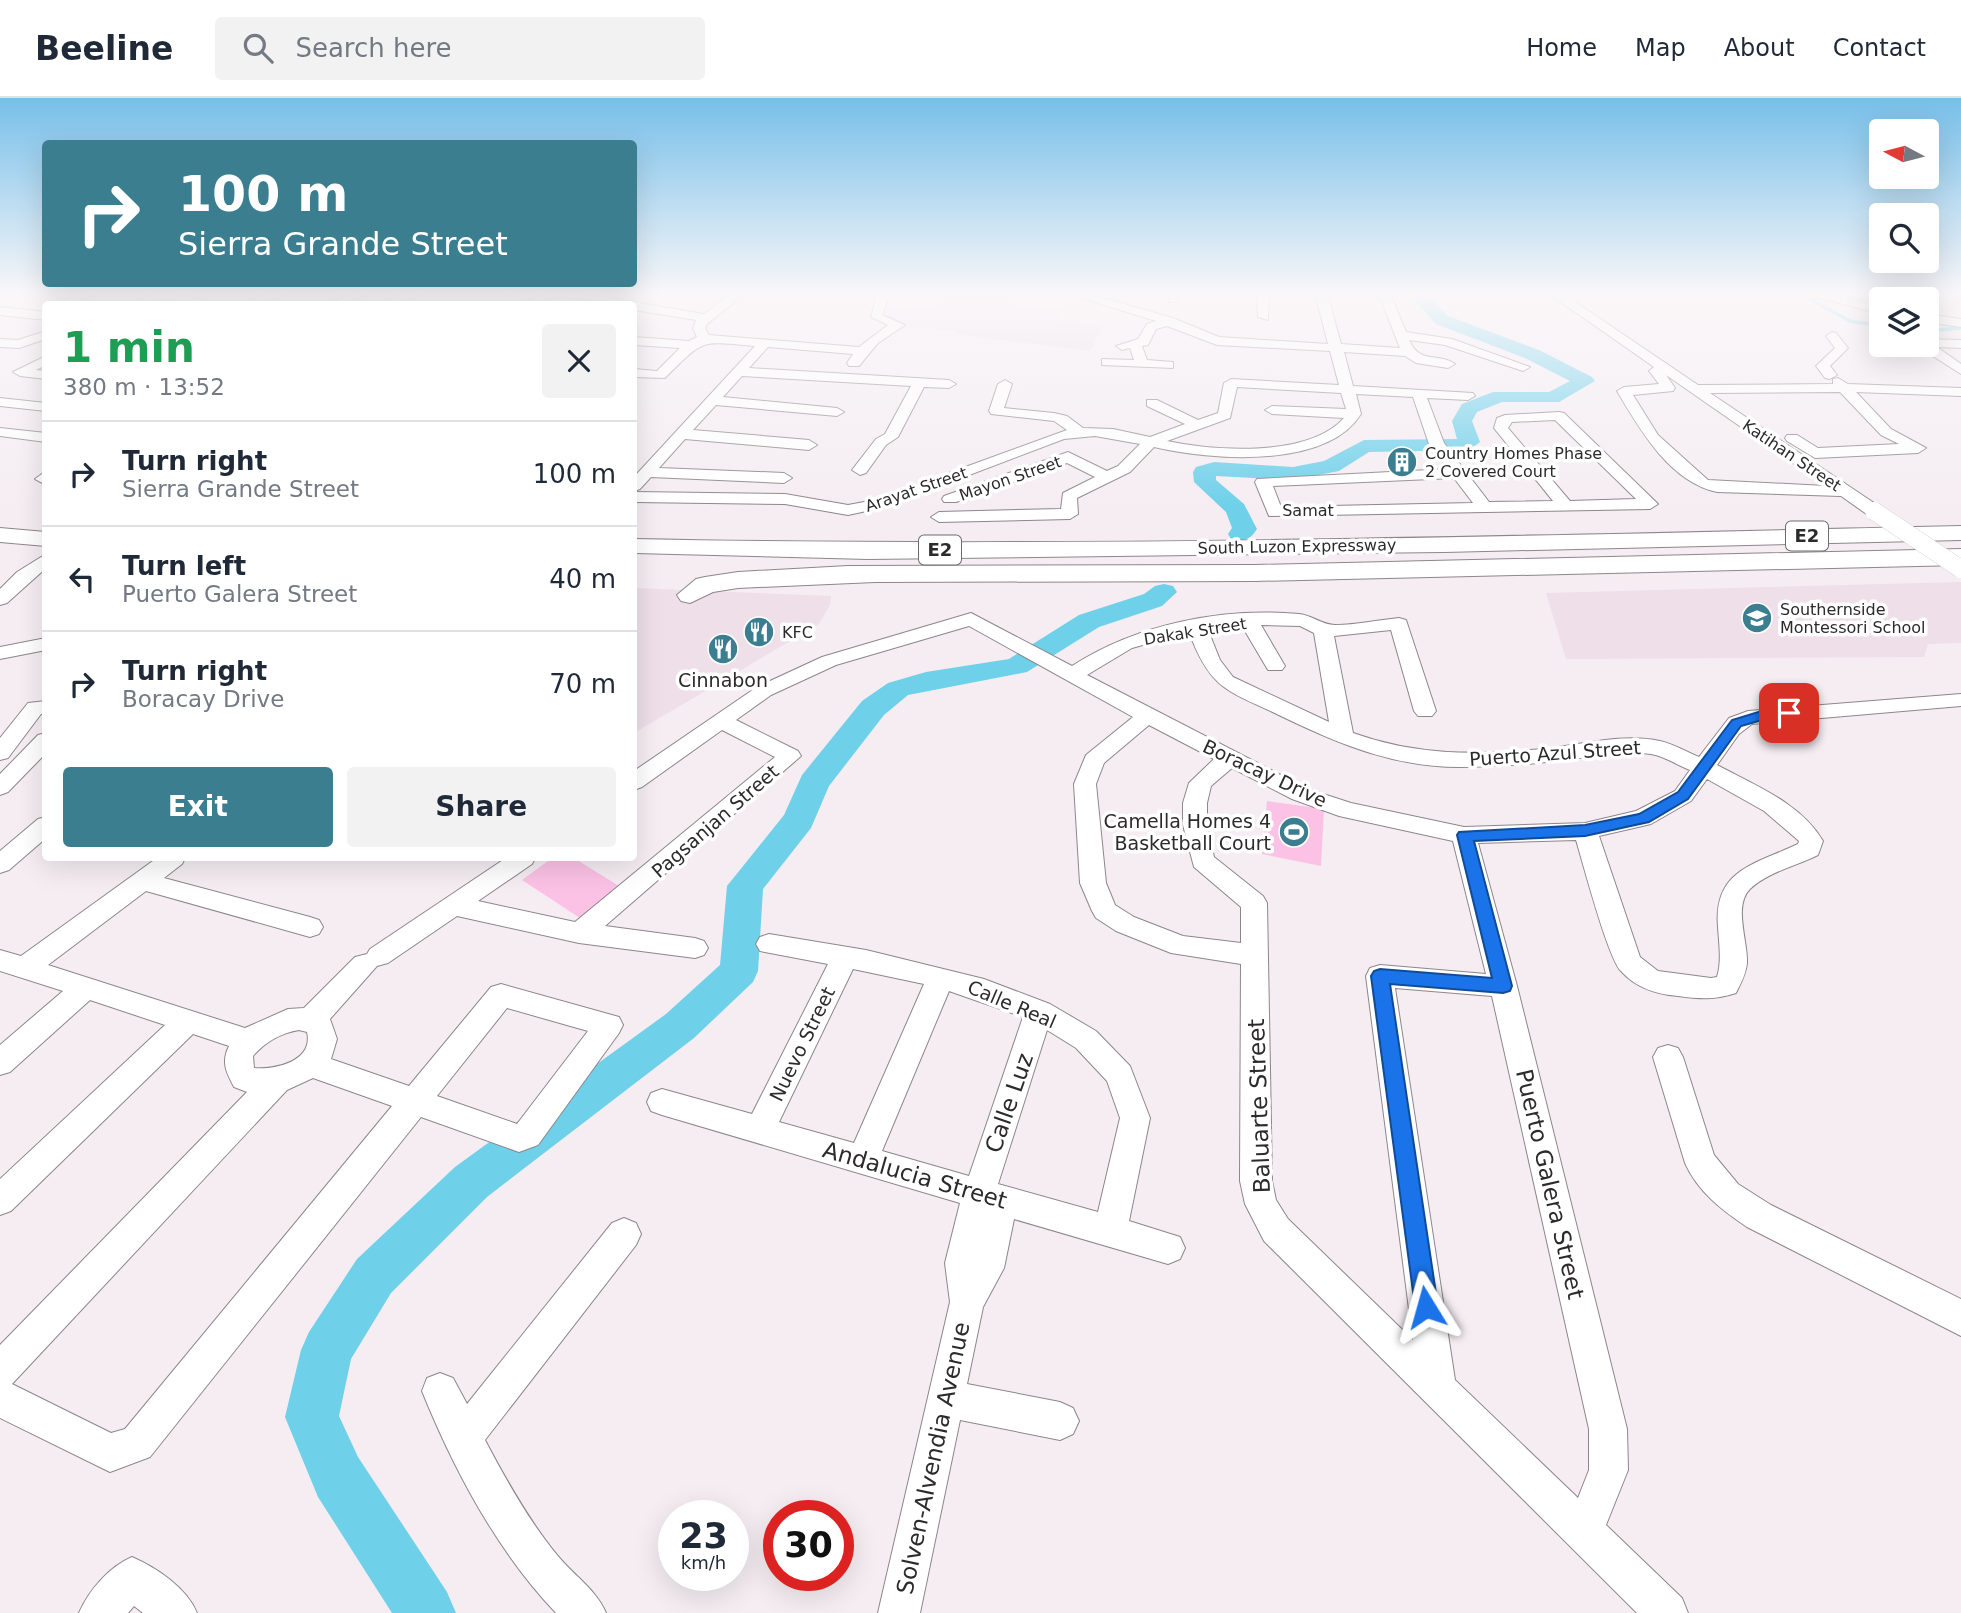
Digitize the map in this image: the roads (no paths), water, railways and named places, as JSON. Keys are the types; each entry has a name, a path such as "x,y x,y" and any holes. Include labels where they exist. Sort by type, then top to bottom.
{"highway":[{"path":"0,512 42,516"},
{"name":"South Luzon Expressway","path":"637,545 868,551 1472,544 1961,533"},
{"path":"0,535 42,539"},
{"name":"South Luzon Expressway","path":"637,569 882,575 1255,573 1961,560"},
{"path":"690,595 705,584 738,580 882,575"}],"street":[{"path":"38,364 20,372 42,375"},
{"path":"637,373 660,375 672,364"},
{"path":"637,483 747,364"},
{"path":"845,379 854,364"},
{"path":"1137,364 1168,365"},
{"path":"1272,410 1354,414 1339,364"},
{"path":"1513,364 1523,367"},
{"name":"Katihan Street","path":"1658,364 1961,569"},
{"path":"1825,364 1823,366 1838,382"},
{"path":"1664,368 1656,371 1668,388 1624,391 1652,438 1703,484 1717,487 1846,491"},
{"path":"740,372 948,384"},
{"path":"860,470 881,442 891,437 920,382"},
{"path":"1696,389 1838,382 1961,393"},
{"name":"Katihan Street","path":"1716,388 1815,453 1918,448 1886,432 1855,403 1853,394 1838,382"},
{"path":"931,485 947,511 1070,514 1069,496 1108,478 1132,463 1150,442 1225,415 1231,383 1468,396"},
{"path":"1005,384 996,411 1054,417 1062,419 1078,431"},
{"path":"1419,394 1438,445 1484,506 1650,504 1559,416 1510,418 1502,421 1500,428 1565,505"},
{"path":"713,400 837,412"},
{"path":"0,402 42,407"},
{"path":"1152,403 1198,425"},
{"name":"Arayat Street","path":"637,497 785,499 848,510 879,504 1078,431 1198,451 1266,452 1329,438 1349,423 1354,414"},
{"path":"0,432 42,437"},
{"path":"682,434 810,445"},
{"name":"Mayon Street","path":"947,511 1068,457 1108,478"},
{"path":"647,472 784,478"},
{"name":"Samat","path":"1460,473 1264,482 1275,512 1484,506"},
{"path":"0,599 42,562"},
{"name":"Boracay Drive","path":"637,780 764,691 829,661 971,619 1147,716 1300,794 1346,810 1464,835 1585,831 1643,818 1683,796 1731,729 1748,718 1961,700"},
{"path":"1249,621 1275,666"},
{"name":"Dakak Street","path":"1074,674 1122,645 1158,634 1197,627 1249,621 1306,621 1323,630 1399,624 1425,710"},
{"name":"Puerto Azul Street","path":"1197,627 1210,661 1226,681 1343,737 1379,750 1416,758 1461,760 1540,756 1633,745 1658,748 1705,768 1772,805 1804,830 1811,841 1809,849 1749,878 1734,892 1731,904 1732,973 1726,985 1711,989 1666,984 1638,973 1629,963 1585,831"},
{"path":"1323,630 1343,737"},
{"path":"0,653 42,645"},
{"path":"0,752 35,708 42,707"},
{"path":"1147,716 1094,760 1085,784 1093,883 1105,911 1125,924 1180,946 1256,955"},
{"name":"Pagsanjan Street","path":"579,933 636,888 790,756 721,720"},
{"path":"0,787 42,744"},
{"name":"Baluarte Street","path":"1230,758 1200,783 1195,803 1195,824 1203,861 1254,903 1256,1181 1261,1204 1276,1230 1667,1613"},
{"path":"0,864 42,828"},
{"name":"Puerto Galera Street","path":"1464,835 1503,986 1612,1455 1608,1479 1583,1528"},
{"path":"12,964 169,861"},
{"path":"310,1020 372,960 518,861"},
{"path":"142,881 310,927"},
{"path":"451,905 579,933 695,948"},
{"name":"Calle Real","path":"769,944 845,957 975,986 1039,1012 1097,1048 1114,1067 1133,1101 1135,1118 1110,1232"},
{"name":"Nuevo Street","path":"760,1130 845,957"},
{"path":"12,964 249,1041"},
{"path":"1438,1390 1380,976 1503,986"},
{"path":"862,1160 941,977"},
{"path":"0,1063 86,988"},
{"path":"0,1398 110,1453 137,1444 414,1102 501,995 609,1025 527,1135 519,1138 414,1102 309,1065"},
{"name":"Calle Luz","path":"990,1197 1039,1012"},
{"path":"299,1018 319,1025 323,1033 323,1043 309,1065 276,1082 254,1083 244,1078 239,1071 241,1051 249,1041 273,1024 299,1018"},
{"path":"0,1200 188,1021"},
{"path":"1668,1057 1701,1163 1727,1195 1759,1216 1961,1318"},
{"path":"0,1371 276,1082"},
{"name":"Andalucia Street","path":"662,1102 1168,1248"},
{"name":"Solven-Alvendia Avenue","path":"899,1613 948,1399 967,1302 986,1268 990,1197"},
{"path":"464,1437 624,1234"},
{"path":"440,1391 493,1495 543,1570 585,1613"},
{"path":"948,1399 1060,1421"},
{"path":"100,1613 132,1578 176,1613"}],"waterway":[{"path":"1240,534 1245,529 1236,509 1205,482 1204,472 1214,469 1293,474 1331,466 1349,458 1364,446 1461,445 1469,442 1462,421 1469,408 1500,396 1552,398 1585,381 1551,364"},
{"path":"426,1613 338,1477 312,1417 327,1350 374,1276 471,1182 680,1026 739,971 745,886 799,820 814,783 873,708 898,689 926,681 1017,666 1089,621 1153,600 1164,592"}],"place":[{"name":"Country Homes Phase 2 Covered Court","path":"1402,462"},
{"name":"Southernside Montessori School","path":"1757,618"},
{"name":"KFC","path":"759,632"},
{"name":"Cinnabon","path":"723,649"},
{"name":"Camella Homes 4 Basketball Court","path":"1294,832"}]}
